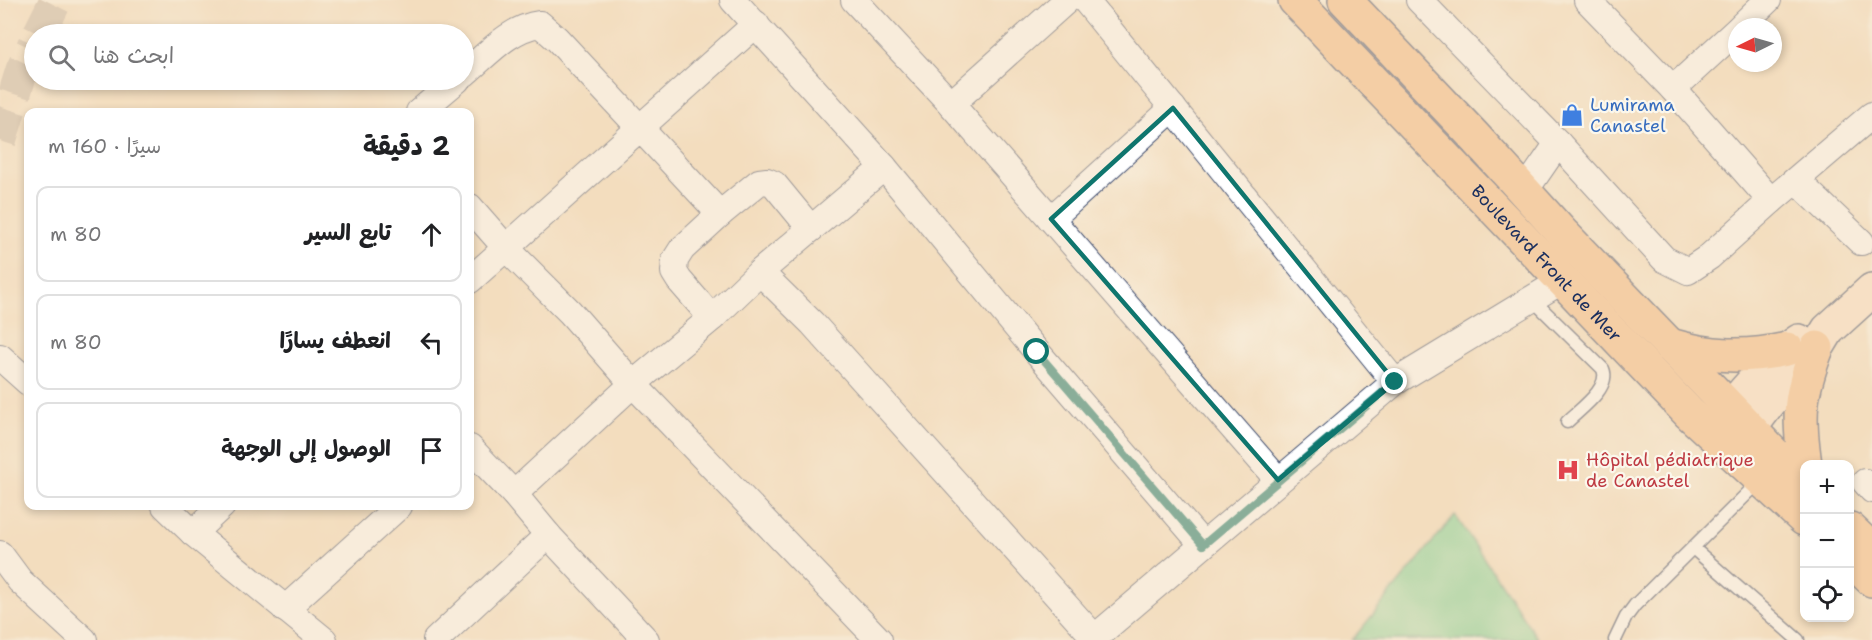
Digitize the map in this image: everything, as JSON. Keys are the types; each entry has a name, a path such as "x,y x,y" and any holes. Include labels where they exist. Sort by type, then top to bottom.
{"main road":[{"name":"Boulevard Front de Mer","path":"1295,0 1563,280 1730,431"},
{"path":"1345,0 1670,345 1730,431 1800,482"},
{"path":"1730,431 1811,342 1872,290"},
{"path":"1670,345 1717,356 1764,354 1811,342"},
{"path":"1802,514 1782,469 1800,408 1811,342"},
{"path":"1854,533 1872,550"},
{"path":"1854,564 1872,580"}],"street":[{"path":"734,0 884,167 1037,352 1203,545"},
{"path":"854,0 951,104 1278,480"},
{"path":"951,104 1067,0"},
{"path":"1085,0 1395,382"},
{"path":"1419,0 1558,143 1664,259 1688,271 1709,257 1872,115"},
{"path":"1587,0 1673,89 1771,201"},
{"path":"1749,18 1768,0"},
{"path":"474,65 513,32 526,26 540,24 720,214"},
{"path":"474,276 756,24"},
{"path":"1673,89 1728,37"},
{"path":"423,108 446,90"},
{"path":"1051,219 1173,108"},
{"path":"1525,191 1558,143"},
{"path":"514,494 633,384 884,167"},
{"path":"1797,180 1861,242"},
{"path":"712,318 674,272 675,260 682,249 720,214 759,182 767,181 774,184 811,229"},
{"path":"474,212 506,248 570,312 633,384 879,640"},
{"path":"760,272 812,323 1093,639 1395,382 1563,280"},
{"path":"0,357 24,378"},
{"path":"474,452 646,640"},
{"path":"169,510 193,533 324,640"},
{"path":"193,533 218,510"},
{"path":"285,609 395,510"},
{"path":"436,640 548,535"},
{"path":"0,554 20,581 84,640"}],"lane":[{"path":"1532,299 1603,369 1605,375 1603,387 1568,422"},
{"path":"1615,640 1626,617 1635,605 1782,469"},
{"path":"1694,548 1798,640"}],"highlighted area":[{"path":"1173,108 1395,382 1278,480 1051,219"}],"green space":[{"path":"1455,515 1537,638 1535,640 1352,640"}],"tunnel":[{"path":"44,24 56,0"},
{"path":"0,141 24,66"}],"place":[{"name":"Lumirama Canastel","path":"1572,115"},
{"name":"Hôpital pédiatrique de Canastel","path":"1568,470"}],"route":[{"path":"1037,352 1203,545 1395,382"}]}
